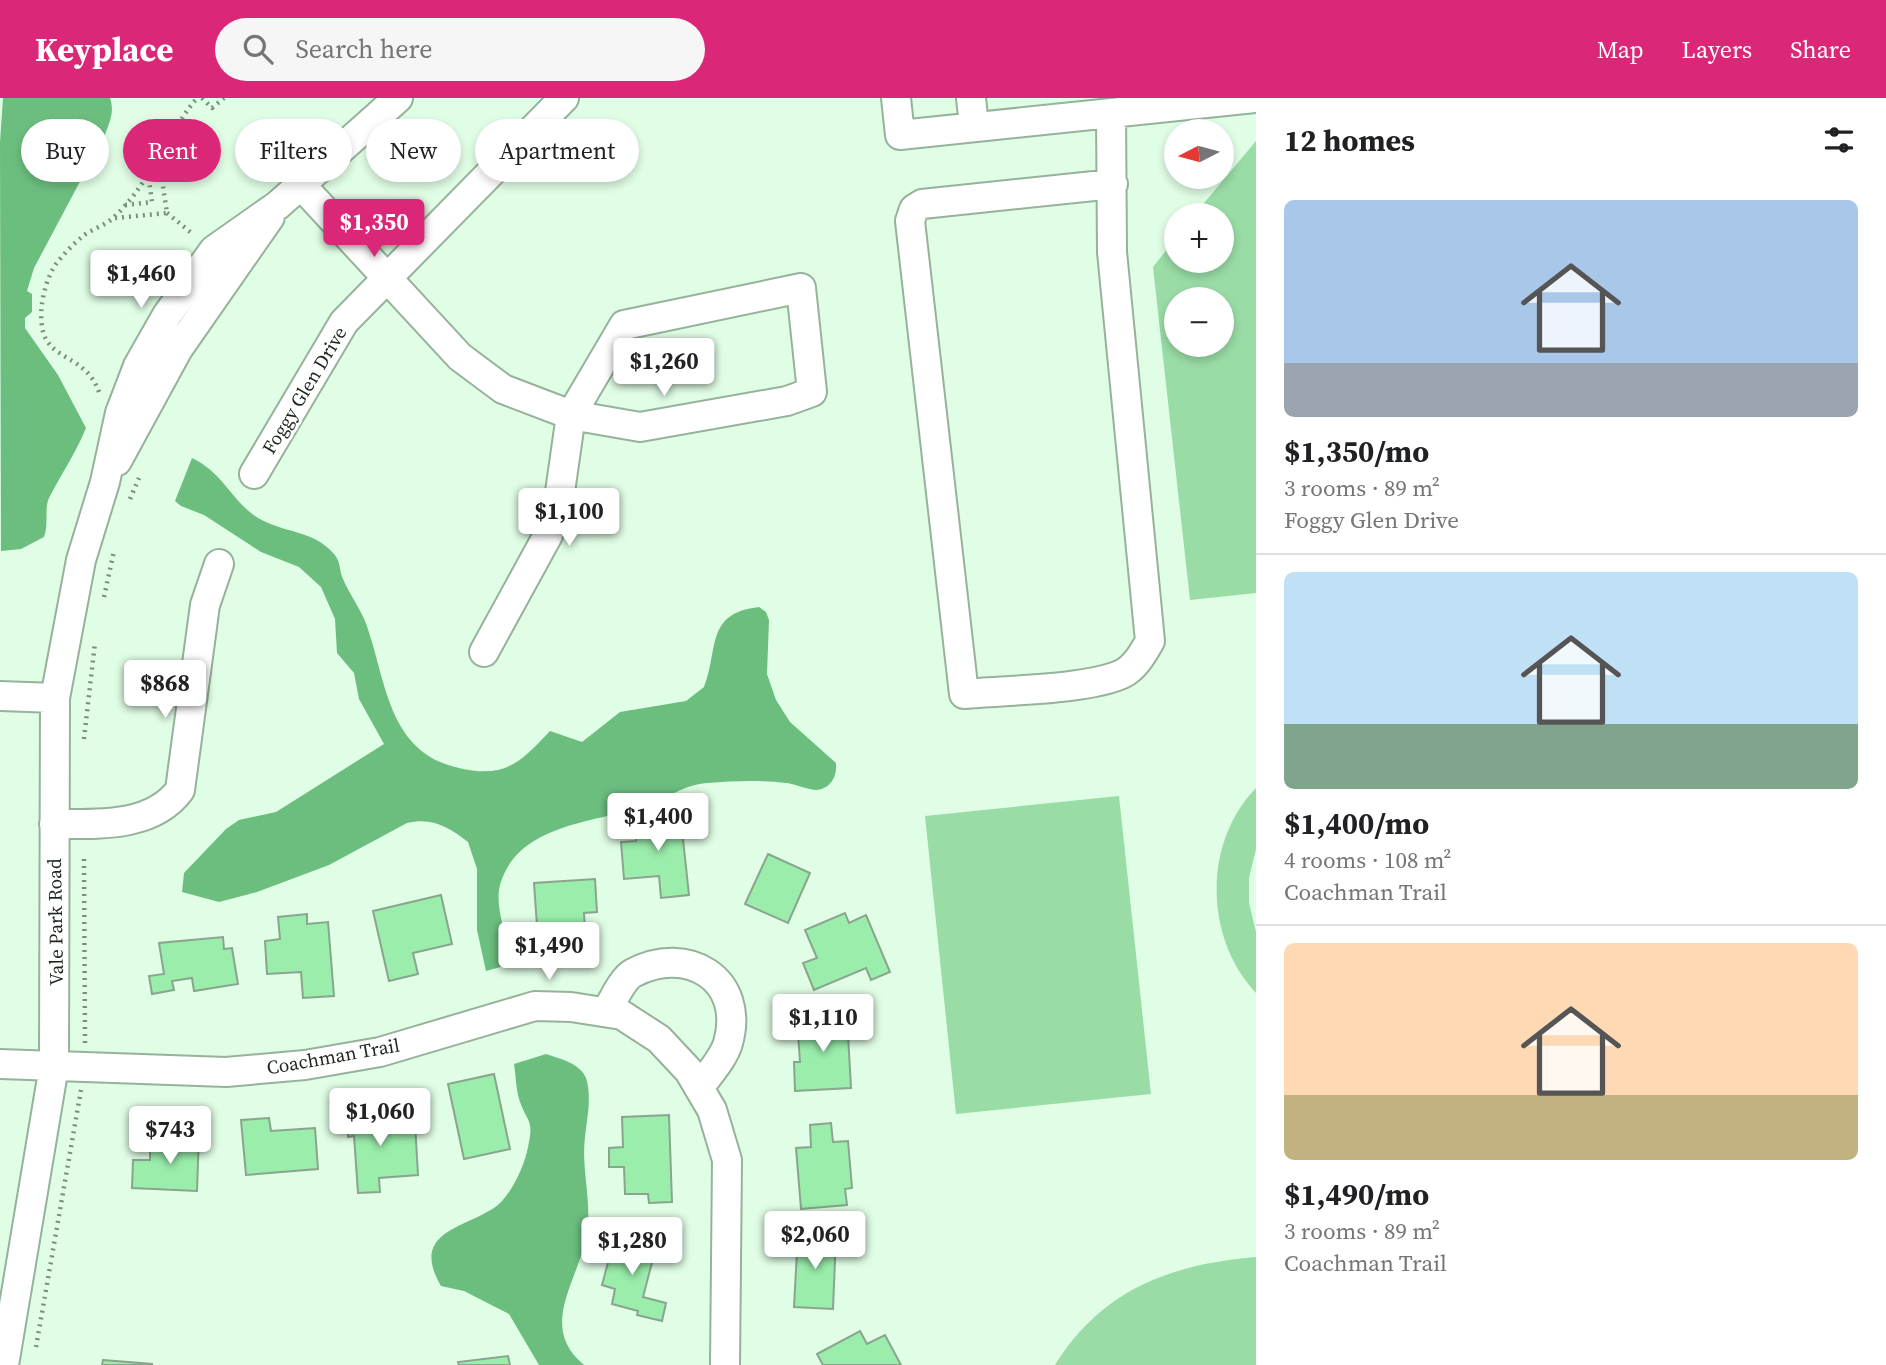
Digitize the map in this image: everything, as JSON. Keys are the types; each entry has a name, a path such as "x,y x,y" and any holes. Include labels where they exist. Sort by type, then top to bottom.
{"street":[{"name":"Vale Park Road","path":"4,1365 54,1066 57,1013 55,698 81,560 105,482 178,349 278,205 398,98"},
{"name":"Foggy Glen Drive","path":"254,474 344,322 564,98"},
{"path":"897,98 900,135 974,126 1039,109 1111,113 1255,98"},
{"path":"971,98 974,126"},
{"path":"1111,113 1113,184 1112,252 1150,641 1139,659 1124,673 1097,681 964,694 910,221 914,209 922,204 1113,184"},
{"path":"301,185 460,357 503,389 571,415 640,427 787,401 812,392 801,288 624,325 571,415 560,492 548,535 484,652"},
{"path":"54,824 130,820 162,807 180,789 205,605 219,564"},
{"path":"0,696 55,698"},
{"path":"606,1012 631,974 661,963 691,963 710,973 726,991 732,1016 728,1045 699,1088"},
{"name":"Coachman Trail","path":"0,1064 226,1072 305,1065 380,1052 536,1006 571,1007 622,1015 659,1039 688,1071 712,1110 727,1160 725,1365"}],"path":[{"path":"180,119 200,98 212,108 223,98"},
{"path":"100,396 86,369 55,351 46,341 41,325 45,286 55,265 82,236 114,218 141,182"},
{"path":"124,205 152,202 149,182"},
{"path":"162,182 167,213 198,238"},
{"path":"114,218 167,213"},
{"path":"126,510 141,472"},
{"path":"102,602 115,549"},
{"path":"83,740 95,640"},
{"path":"36,1352 75,1137 83,1066 86,1014 83,824"}],"shaded area":[{"path":"3,98 110,98 112,112 109,124 109,119 21,119 21,182 80,182 34,268 27,291 32,294 32,312 25,318 25,328 58,375 86,428 49,498 44,537 21,549 1,551 0,142"},
{"path":"1256,141 1256,593 1190,600 1153,267 1164,253 1164,273 1234,273 1234,203 1204,203 1216,189 1234,189 1234,167"},
{"path":"192,458 212,471 241,504 258,518 317,540 334,554 345,584 365,621 393,710 403,730 417,746 435,759 475,771 500,769 521,759 550,731 582,742 620,712 686,701 704,687 722,625 742,611 759,607 766,612 769,620 767,674 776,700 790,722 836,763 836,772 826,787 817,790 766,781 698,784 648,805 562,828 542,837 524,848 509,864 500,885 500,914 514,963 486,971 477,930 477,869 468,842 432,822 407,823 329,865 257,892 219,902 182,892 184,873 226,829 239,820 276,812 384,744 359,699 354,673 337,653 335,619 321,587 299,567 261,552 204,515 175,501"},
{"path":"1256,788 1256,849 1249,878 1249,903 1256,932 1256,993 1239,971 1227,945 1219,918 1217,890 1219,862 1226,835 1239,810"},
{"path":"1119,796 1151,1094 956,1114 925,816"},
{"path":"546,1054 569,1062 579,1069 586,1078 589,1092 584,1149 587,1233 562,1319 570,1350 584,1365 539,1365 509,1314 464,1291 441,1286 433,1266 432,1251 438,1240 449,1231 491,1210 502,1201 515,1183 524,1161 530,1131 519,1098 514,1064"},
{"path":"1256,1257 1256,1365 1055,1365 1094,1317 1117,1299 1142,1285 1196,1266"}],"building":[{"path":"680,811 689,895 661,898 659,876 624,879 621,842 636,841 633,816"},
{"path":"768,854 810,873 788,923 745,904"},
{"path":"595,879 597,912 584,913 585,932 557,933 556,924 537,926 534,883"},
{"path":"441,895 452,944 413,953 418,974 389,981 373,911"},
{"path":"845,913 849,923 866,915 890,972 871,980 866,968 814,990 803,963 817,958 805,930"},
{"path":"307,914 307,924 328,922 334,996 303,998 301,972 267,974 265,941 280,939 278,917"},
{"path":"223,937 224,949 232,948 238,984 194,991 192,978 172,981 174,990 152,994 149,976 164,974 159,943"},
{"path":"847,1016 851,1088 795,1091 794,1062 800,1062 797,1019"},
{"path":"494,1074 510,1149 464,1159 448,1084"},
{"path":"375,1104 377,1126 415,1123 418,1175 379,1178 380,1192 358,1193 354,1136 348,1137 346,1106"},
{"path":"669,1115 672,1202 649,1203 648,1194 625,1194 624,1167 609,1167 609,1148 623,1147 622,1117"},
{"path":"269,1118 271,1131 315,1128 318,1169 246,1175 241,1120"},
{"path":"831,1123 833,1142 848,1141 852,1188 845,1189 847,1205 801,1209 796,1148 811,1147 810,1125"},
{"path":"172,1133 199,1134 197,1191 132,1188 133,1160 150,1160 150,1146 172,1147"},
{"path":"798,1233 836,1235 833,1309 794,1307"},
{"path":"615,1236 656,1247 643,1297 666,1303 662,1321 637,1315 638,1311 612,1304 615,1289 602,1285"},
{"path":"860,1331 867,1344 885,1335 901,1365 823,1365 817,1354"},
{"path":"508,1356 510,1365 459,1365 458,1362"},
{"path":"103,1360 152,1364 152,1365 102,1365"}]}
